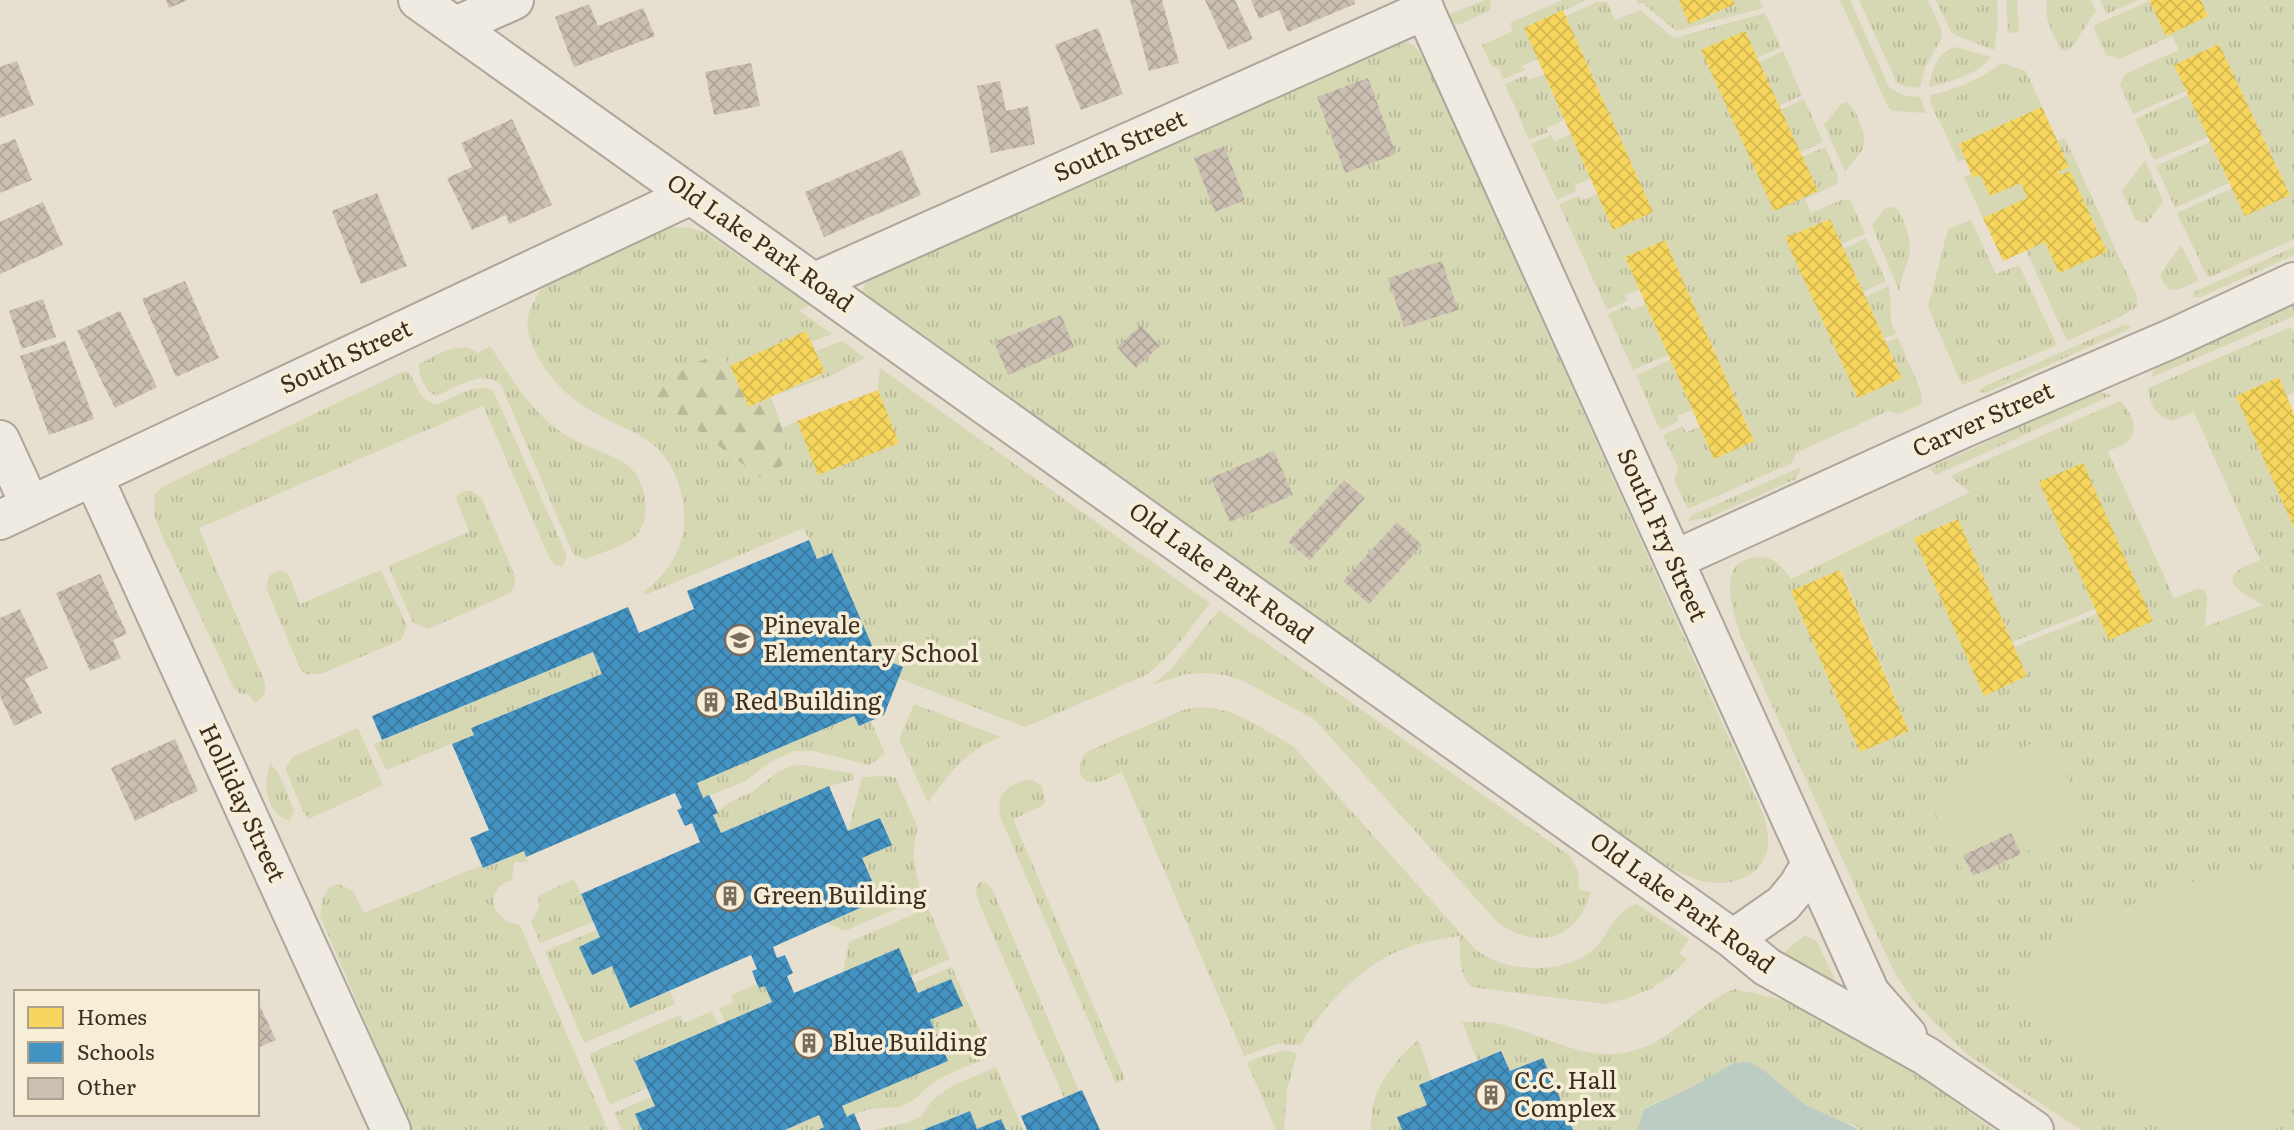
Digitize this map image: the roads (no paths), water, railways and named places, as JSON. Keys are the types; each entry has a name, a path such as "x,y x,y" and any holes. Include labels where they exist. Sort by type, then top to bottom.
{"street":[{"name":"Old Lake Park Road","path":"418,0 1733,939 1767,967 1926,1055 2034,1130"},
{"path":"456,26 514,0"},
{"name":"South Street","path":"814,282 1423,5"},
{"name":"South Fry Street","path":"1423,5 1870,993 1926,1055"},
{"name":"South Street","path":"15,512 691,195"},
{"name":"Carver Street","path":"1674,560 2294,282"},
{"path":"0,440 15,512"},
{"name":"Holliday Street","path":"93,476 391,1130"},
{"path":"1733,939 1783,904 1811,864"}],"place":[{"name":"Pinevale Elementary School","path":"740,640"},
{"name":"Red Building","path":"711,702"},
{"name":"Green Building","path":"730,896"},
{"name":"Blue Building","path":"809,1043"},
{"name":"C.C. Hall Complex","path":"1491,1095"}]}
